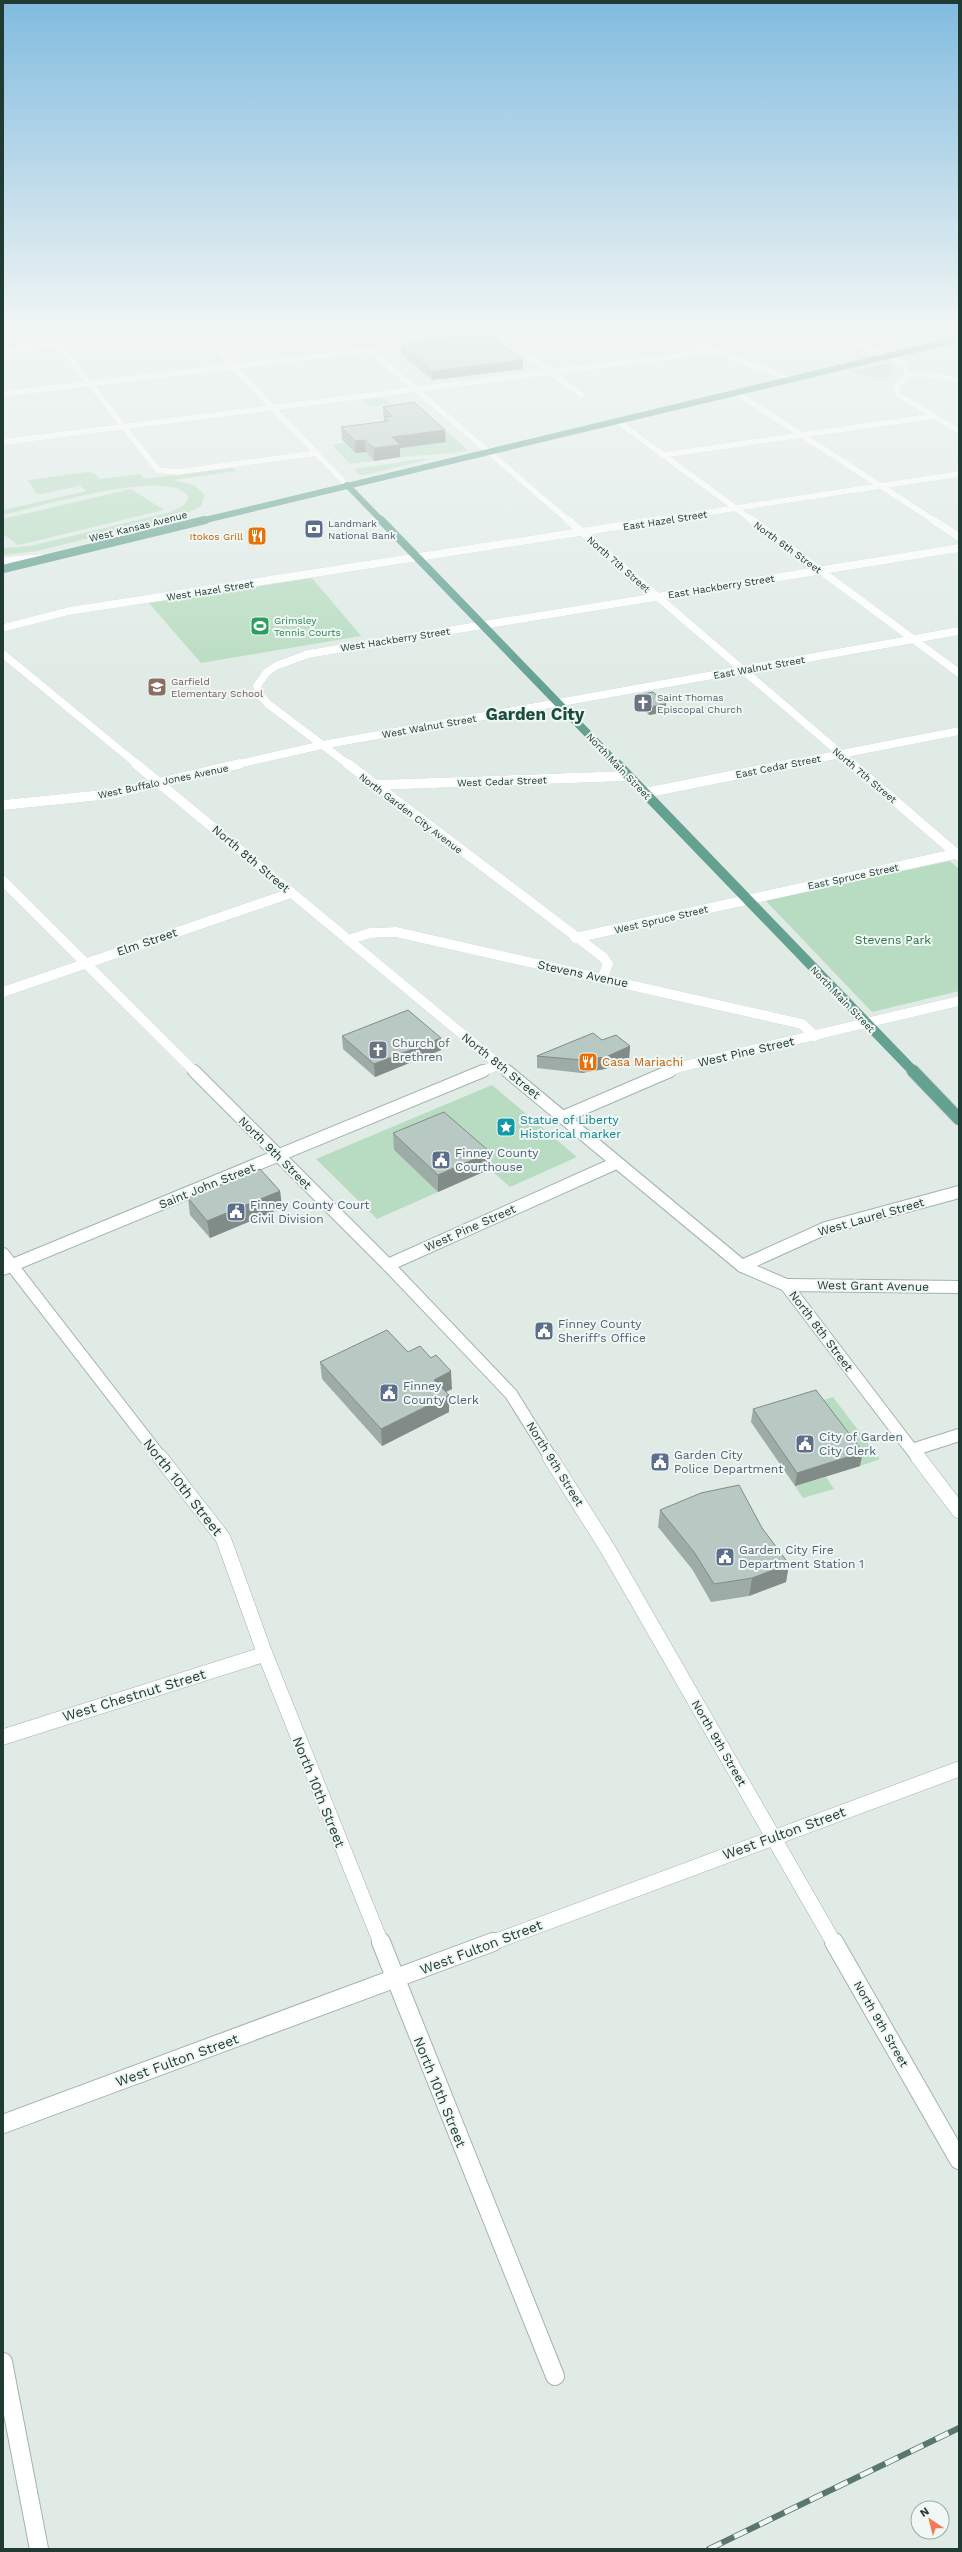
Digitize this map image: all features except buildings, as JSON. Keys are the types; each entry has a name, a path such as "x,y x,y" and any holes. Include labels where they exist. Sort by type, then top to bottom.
{"main road":[{"name":"West Kansas Avenue","path":"3,568 511,446"},
{"name":"North Main Street","path":"347,485 959,1119"}],"street":[{"path":"137,446 154,468 162,472 177,472 317,453"},
{"name":"North Main Street","path":"310,446 347,485"},
{"name":"North 7th Street","path":"484,446 657,597 958,854"},
{"name":"North 6th Street","path":"651,446 959,673"},
{"path":"663,455 724,446"},
{"path":"818,446 959,537"},
{"name":"East Hazel Street","path":"418,558 959,474"},
{"name":"East Hackberry Street","path":"483,625 959,548"},
{"path":"3,561 53,556"},
{"name":"West Hazel Street","path":"3,628 69,611 418,558"},
{"name":"West Hackberry Street","path":"308,654 483,625"},
{"name":"East Walnut Street","path":"559,704 959,631"},
{"name":"North 8th Street","path":"3,654 161,783 291,893 742,1266 765,1274 786,1285 959,1512"},
{"name":"North Garden City Avenue","path":"308,654 276,666 267,672 257,686 260,695 268,704 606,960 608,967 602,978"},
{"name":"West Walnut Street","path":"322,745 559,704"},
{"name":"East Cedar Street","path":"645,793 959,731"},
{"name":"West Buffalo Jones Avenue","path":"3,805 87,798 161,783 322,745"},
{"name":"West Cedar Street","path":"376,785 628,776"},
{"name":"East Spruce Street","path":"746,900 958,854"},
{"name":"North 9th Street","path":"3,881 388,1265 511,1394 608,1551 959,2160"},
{"name":"Elm Street","path":"3,992 291,893"},
{"name":"West Spruce Street","path":"575,938 746,900"},
{"name":"Stevens Avenue","path":"348,940 370,933 396,932 802,1024 815,1036"},
{"name":"West Pine Street","path":"563,1117 680,1067 959,1001"},
{"name":"Saint John Street","path":"6,1263 279,1157 498,1065"},
{"name":"West Pine Street","path":"388,1265 616,1163"},
{"name":"West Laurel Street","path":"742,1266 826,1228 959,1192"},
{"name":"North 10th Street","path":"6,1263 223,1538 265,1654 394,1980 555,2376"},
{"name":"West Grant Avenue","path":"786,1285 959,1287"},
{"path":"912,1450 959,1435"},
{"name":"West Chestnut Street","path":"3,1737 265,1654"},
{"name":"West Fulton Street","path":"3,2124 959,1769"},
{"path":"3,2362 39,2549"}],"green space":[{"path":"333,446 347,446 355,453 366,452 374,461 350,464"},
{"path":"408,446 464,446 468,450 394,458 391,448"},
{"path":"430,459 365,475 360,475 354,469"},
{"path":"233,468 236,471 173,480 194,485 205,495 201,506 184,515 37,551 3,555 3,548 31,546 170,512 184,505 189,498 178,489 158,485 132,487 71,498 3,515 3,510 87,491 80,486 41,494 36,493 28,480 88,472 95,474 100,479 140,474 143,479"},
{"path":"131,489 164,510 18,545 3,534 3,519"},
{"name":"Grimsley Tennis Courts","path":"312,578 361,636 201,663 149,603"},
{"name":"Stevens Park","path":"950,861 959,869 959,991 872,1012 765,900"},
{"path":"492,1085 577,1157 510,1187 444,1129 394,1150 438,1192 377,1219 316,1159"},
{"path":"833,1397 880,1459 860,1466 814,1403"},
{"path":"826,1477 834,1489 803,1498 795,1486"}],"railway":[{"path":"709,2549 959,2428"}],"place":[{"name":"Landmark National Bank","path":"314,529"},
{"name":"Itokos Grill","path":"257,536"},
{"name":"Grimsley Tennis Courts","path":"260,626"},
{"name":"Garfield Elementary School","path":"157,687"},
{"name":"Saint Thomas Episcopal Church","path":"643,703"},
{"name":"Church of Brethren","path":"378,1050"},
{"name":"Casa Mariachi","path":"588,1062"},
{"name":"Statue of Liberty Historical marker","path":"506,1127"},
{"name":"Finney County Courthouse","path":"441,1160"},
{"name":"Finney County Court Civil Division","path":"236,1212"},
{"name":"Finney County Sheriff's Office","path":"544,1331"},
{"name":"Finney County Clerk","path":"389,1393"},
{"name":"City of Garden City Clerk","path":"805,1444"},
{"name":"Garden City Police Department","path":"660,1462"},
{"name":"Garden City Fire Department Station 1","path":"725,1557"}],"district":[{"name":"Garden City","path":"535,714"}]}
